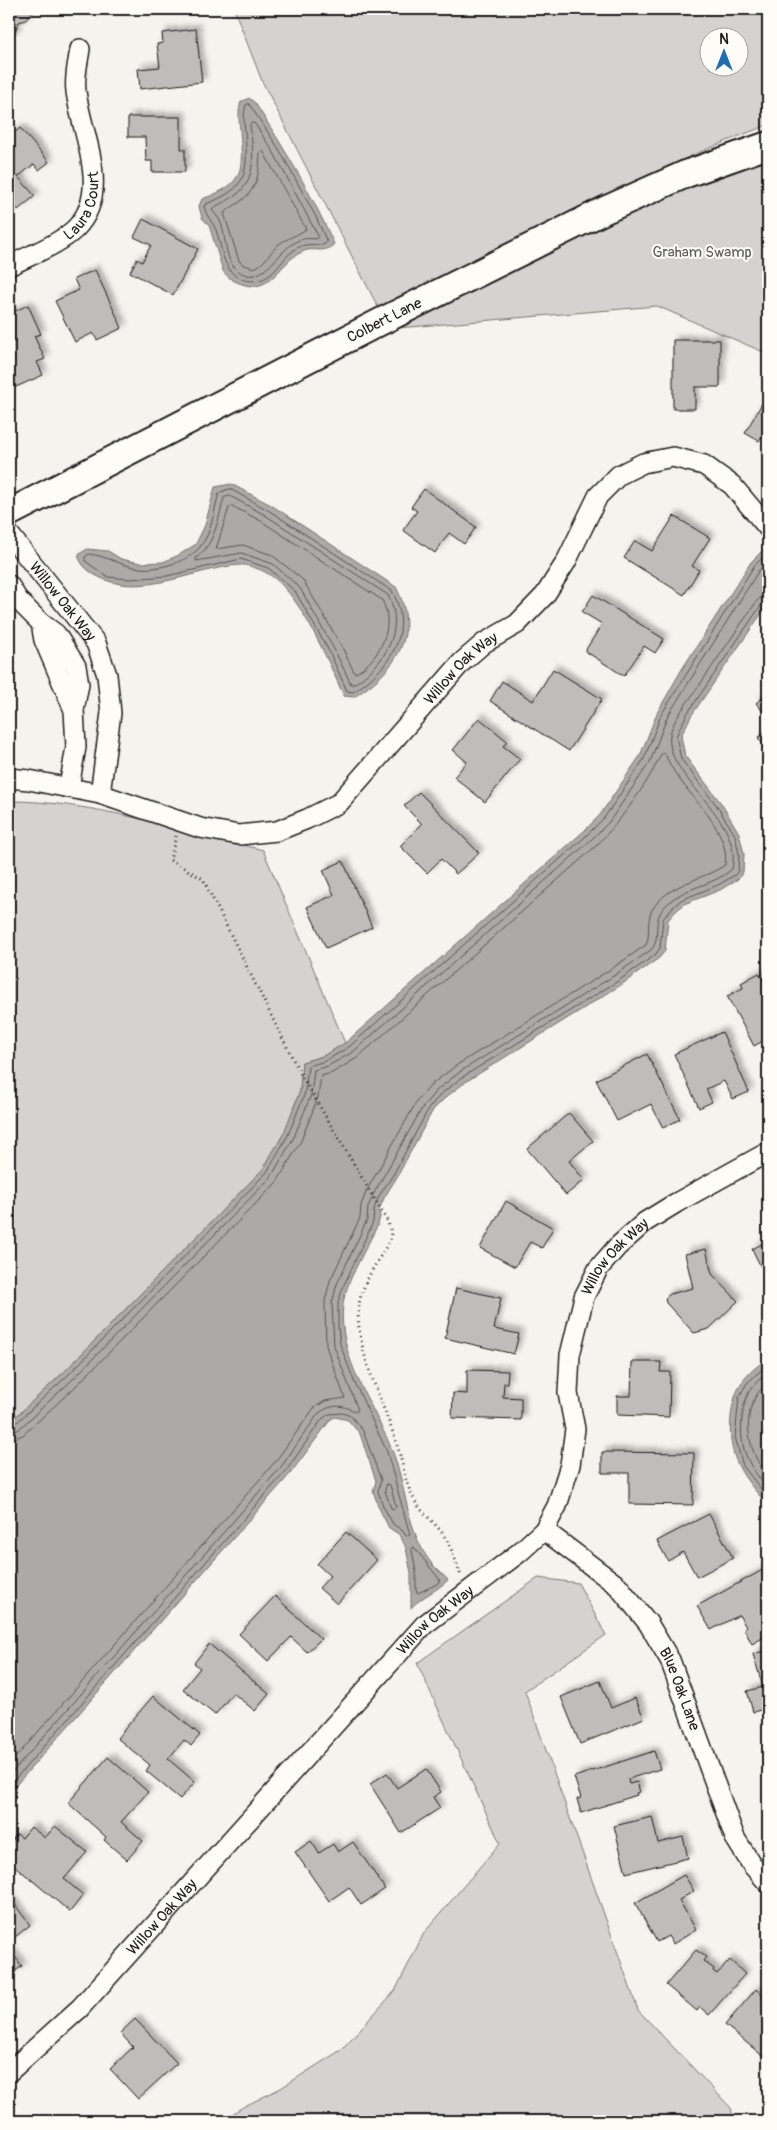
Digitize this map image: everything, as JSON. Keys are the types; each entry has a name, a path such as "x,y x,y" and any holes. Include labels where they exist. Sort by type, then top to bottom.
{"street":[{"name":"Laura Court","path":"9,266 68,235 82,220 91,202 93,184 92,164 76,89 80,49"},
{"name":"Colbert Lane","path":"9,513 378,323 605,210 686,174 768,145"},
{"name":"Willow Oak Way","path":"9,778 69,787 100,794 200,828 239,835 276,831 307,819 339,803 462,662 484,643 517,624 546,595 566,562 598,496 619,475 643,463 673,457 704,464 732,485 768,528"},
{"name":"Willow Oak Way","path":"12,538 96,643 107,675 110,713 100,794"},
{"name":"Willow Oak Way","path":"9,585 18,600 41,623 44,640 74,710 76,747 69,787"},
{"name":"Willow Oak Way","path":"9,2072 80,2008 424,1625 520,1552 544,1530 557,1506 570,1465 574,1429 568,1393 570,1355 584,1297 598,1269 618,1246 645,1222 768,1152"},
{"name":"Blue Oak Lane","path":"544,1530 618,1586 648,1623 670,1660 735,1838 752,1865 768,1883"}],"path":[{"path":"181,821 170,860 203,879 300,1073 388,1222 392,1232 390,1240 363,1289 359,1306 359,1328 368,1367 398,1448 404,1474 413,1497 420,1509 443,1534 468,1590"}],"green space":[{"path":"234,9 768,9 768,125 669,166 571,211 379,309 262,81"},
{"name":"Graham Swamp","path":"768,158 768,354 657,306 386,329 683,188"},
{"path":"9,801 41,802 105,811 263,850 345,1043 323,1056 302,1062 300,1091 284,1133 263,1169 63,1373 9,1423"},
{"path":"538,1578 578,1583 606,1635 525,1691 638,2010 731,2108 734,2121 222,2121 241,2108 281,2088 341,2050 395,1991 424,1933 500,1843 417,1663"}],"water":[{"path":"249,98 255,103 297,172 334,244 327,249 306,250 294,256 270,280 255,286 235,281 223,271 209,225 202,218 199,206 202,199 227,188 238,174 241,166 239,109 241,102"},
{"path":"231,484 271,505 396,587 403,604 406,621 405,636 400,650 381,676 354,697 344,696 321,646 301,610 278,581 265,572 240,565 222,567 167,581 130,585 112,582 95,575 86,569 81,562 78,555 87,549 108,551 121,559 141,563 163,562 179,555 196,544 205,525 215,487"},
{"path":"768,545 768,604 691,716 681,736 685,756 721,803 739,833 744,854 743,872 738,879 720,890 684,904 675,912 668,920 665,951 659,958 621,985 467,1081 433,1110 384,1198 379,1210 378,1224 348,1285 343,1304 343,1324 345,1343 351,1361 392,1450 417,1538 432,1564 448,1580 411,1608 411,1573 406,1548 400,1535 389,1528 379,1508 373,1491 376,1481 360,1434 348,1420 335,1417 331,1419 290,1474 9,1793 9,1423 63,1373 263,1169 284,1133 300,1091 302,1062 323,1056 345,1043 600,815 640,756 657,713 682,669 751,562"},
{"path":"768,1358 768,1505 751,1485 738,1465 731,1444 730,1431 732,1407 738,1390 747,1376"}],"building":[{"path":"9,9 35,9 26,20 19,22 13,37 9,35"},
{"path":"196,29 202,82 140,89 138,69 160,67 157,44 163,43 162,33"},
{"path":"128,117 181,117 181,149 185,149 185,172 152,172 152,161 146,161 145,137 128,137"},
{"path":"20,128 49,162 39,170 34,164 18,177 35,196 18,210 9,199 9,137"},
{"path":"143,219 198,249 173,295 130,272 137,259 142,262 151,245 134,237"},
{"path":"95,270 122,328 97,340 93,333 75,342 55,301 79,290 74,279"},
{"path":"28,305 41,334 34,336 45,359 37,362 43,375 9,390 9,344 15,341 9,329 9,314"},
{"path":"673,340 720,340 720,387 695,387 695,409 673,409"},
{"path":"768,393 768,426 759,441 745,433"},
{"path":"424,489 476,527 464,544 449,533 435,553 403,530 417,511 411,507"},
{"path":"674,516 710,538 692,566 699,570 684,595 624,558 635,541 652,551"},
{"path":"593,595 664,639 655,653 644,646 624,676 585,651 602,624 582,612"},
{"path":"553,669 602,699 569,751 490,701 502,681 533,701"},
{"path":"768,693 768,718 756,703"},
{"path":"479,718 507,741 503,746 520,759 485,802 454,777 467,762 453,750"},
{"path":"768,730 768,750 758,738"},
{"path":"419,792 479,853 456,874 441,859 427,873 400,846 422,824 404,806"},
{"path":"343,861 372,927 326,948 307,907 334,895 323,870"},
{"path":"759,973 765,984 768,982 768,1038 754,1046 727,996 743,988 741,983"},
{"path":"722,1032 749,1092 733,1099 724,1081 706,1089 712,1102 699,1108 674,1054"},
{"path":"647,1054 680,1119 663,1128 651,1104 617,1121 596,1080"},
{"path":"569,1113 593,1141 569,1161 584,1180 566,1195 527,1149"},
{"path":"506,1201 553,1228 542,1248 530,1242 515,1267 480,1248"},
{"path":"768,1241 768,1281 752,1249"},
{"path":"706,1249 712,1274 738,1301 709,1329 694,1333 666,1303 665,1298 670,1294 693,1288 685,1254"},
{"path":"456,1288 501,1298 494,1329 519,1334 514,1354 445,1338"},
{"path":"632,1362 661,1362 660,1372 670,1372 669,1417 617,1415 617,1396 631,1396"},
{"path":"467,1370 508,1371 507,1383 504,1383 503,1397 521,1398 521,1420 452,1418 453,1393 467,1394"},
{"path":"602,1452 694,1453 693,1505 629,1504 629,1473 602,1473"},
{"path":"709,1514 733,1558 697,1577 683,1552 668,1561 657,1541"},
{"path":"346,1532 377,1560 337,1604 319,1588 330,1576 317,1564"},
{"path":"768,1567 768,1635 752,1644 739,1615 711,1630 697,1606"},
{"path":"275,1596 321,1639 307,1652 291,1637 268,1661 239,1634"},
{"path":"209,1644 269,1694 255,1711 233,1693 215,1715 183,1689 200,1668 194,1663"},
{"path":"768,1650 768,1708 753,1712 747,1691 763,1687 753,1654"},
{"path":"600,1681 611,1708 635,1698 644,1718 580,1744 561,1697"},
{"path":"153,1696 200,1735 191,1746 184,1740 168,1759 195,1782 180,1799 146,1771 150,1765 117,1738"},
{"path":"654,1751 660,1769 628,1779 629,1784 637,1782 640,1792 636,1793 637,1795 581,1813 577,1799 581,1798 574,1777"},
{"path":"108,1757 148,1792 121,1822 143,1841 127,1860 104,1840 106,1837 68,1803"},
{"path":"426,1769 441,1792 433,1797 440,1808 401,1833 370,1784 387,1773 397,1788"},
{"path":"652,1817 658,1843 683,1837 688,1858 626,1873 614,1826"},
{"path":"55,1826 87,1852 64,1879 83,1895 70,1912 9,1861 9,1844 17,1834 22,1838 31,1827 45,1838"},
{"path":"311,1841 319,1853 333,1844 338,1852 353,1842 385,1889 361,1905 349,1887 329,1901 295,1852"},
{"path":"684,1875 694,1891 679,1900 696,1930 673,1944 668,1936 657,1942 635,1903"},
{"path":"9,1897 30,1925 9,1942"},
{"path":"9,1949 22,1966 9,1976"},
{"path":"696,1950 706,1957 703,1961 714,1969 713,1971 717,1974 730,1960 745,1974 709,2015 700,2007 697,2011 666,1985"},
{"path":"756,1989 768,2001 768,2052 764,2057 725,2025"},
{"path":"135,2019 177,2063 138,2099 110,2069 133,2047 120,2033"}]}
